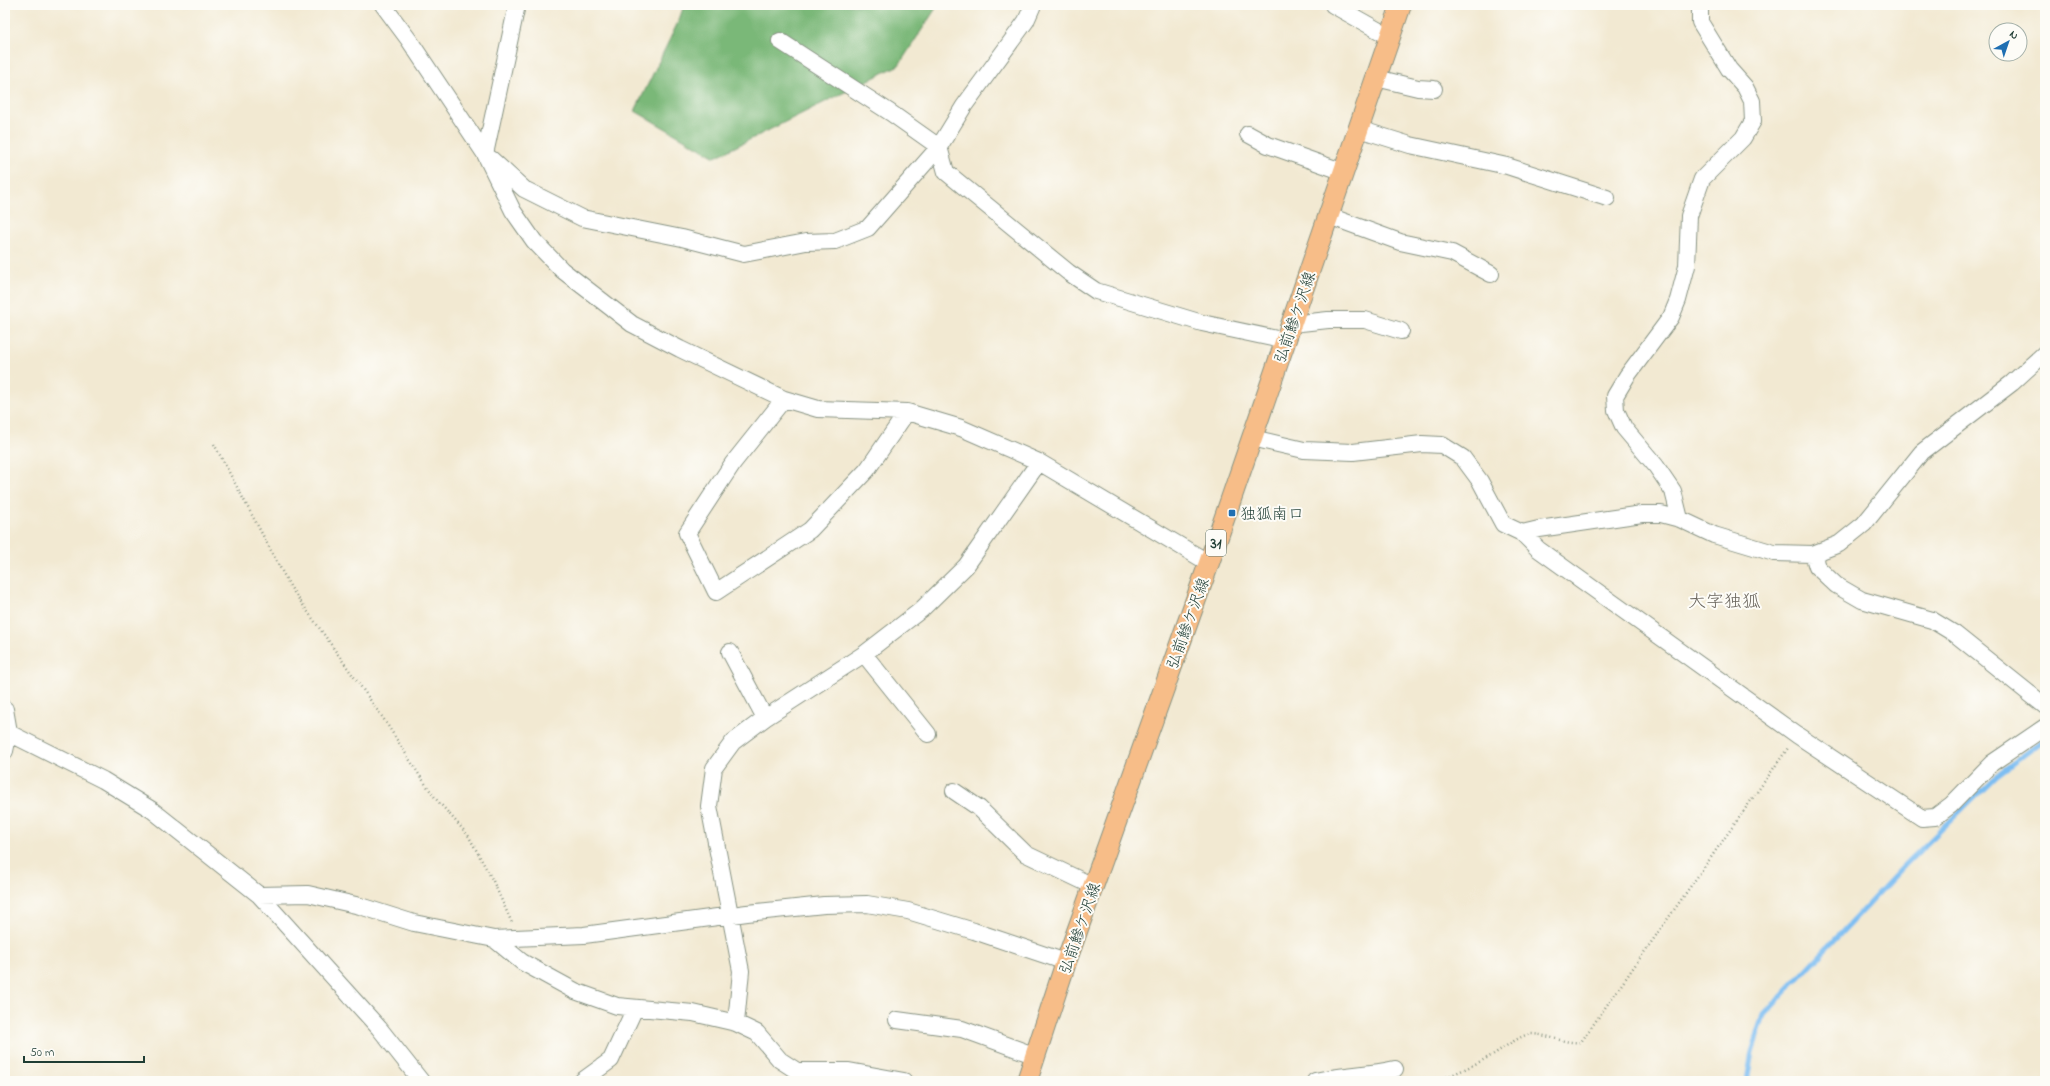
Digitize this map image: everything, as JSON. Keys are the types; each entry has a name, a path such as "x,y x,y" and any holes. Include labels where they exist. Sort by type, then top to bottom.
{"main road":[{"name":"弘前鰺ケ沢線","path":"1027,1081 1066,962 1209,563 1401,5"}],"street":[{"path":"383,5 409,40 485,154 517,217 534,241 562,270 632,324 784,399 818,409 907,412 961,428 1039,462 1209,563"},
{"path":"485,154 517,5"},
{"path":"485,154 524,189 582,218 682,238 744,254 806,242 835,241 868,228 939,147 964,106 1026,21 1033,5"},
{"path":"1333,5 1390,37"},
{"path":"1680,518 1673,491 1656,466 1624,428 1616,410 1615,396 1627,376 1671,317 1678,300 1687,266 1689,216 1702,179 1743,138 1753,121 1752,101 1745,87 1729,68 1700,22 1700,5"},
{"path":"780,41 891,113 939,147 946,172 1068,272 1096,291 1202,323 1289,332 1328,320 1365,320 1401,331"},
{"path":"1376,78 1418,88 1434,89"},
{"path":"1358,129 1410,145 1507,166 1607,198"},
{"path":"1248,134 1268,145 1344,172"},
{"path":"1329,216 1400,242 1452,253 1492,274"},
{"path":"1522,533 1642,514 1661,514 1680,518 1714,535 1774,553 1813,554 1839,544 1864,524 1922,452 2012,384 2045,353"},
{"path":"784,399 733,463 687,532 716,592 810,530 867,470 907,412"},
{"path":"1252,438 1304,450 1325,451 1352,452 1422,444 1442,446 1463,458 1480,481 1502,524 1522,533 1538,549 1797,735 1922,818 1935,817 1951,805 1992,763 2045,727"},
{"path":"736,1023 741,971 709,806 714,768 733,742 765,718 864,654 921,610 966,566 1039,462"},
{"path":"1813,554 1818,567 1836,586 1862,600 1932,620 1955,634 2045,706"},
{"path":"730,652 765,718"},
{"path":"864,654 928,734"},
{"path":"5,709 7,732 5,751"},
{"path":"7,732 103,780 152,810 259,895 379,1028 421,1081"},
{"path":"954,791 979,808 1026,854 1093,886"},
{"path":"259,895 308,894 360,906 414,923 494,939 584,935 730,915 824,905 867,904 916,914 974,931 1066,962"},
{"path":"494,939 522,962 575,991 617,1006 693,1013 736,1023 757,1033 780,1060 797,1071 904,1081"},
{"path":"582,1081 611,1060 635,1008"},
{"path":"897,1020 962,1029 1036,1056"},
{"path":"1315,1081 1330,1078 1370,1075 1395,1069"}],"path":[{"path":"214,444 291,588 383,718 436,799 468,835 493,881 518,938"},
{"path":"1435,1081 1454,1075 1528,1034 1550,1037 1570,1044 1581,1042 1797,735"},
{"path":"2038,1081 2045,1074"}],"green space":[{"path":"684,5 938,5 899,65 715,157 635,111 679,20"}],"waterway":[{"path":"1747,1081 1752,1052 1764,1015 1905,865 1997,775 2045,739"}],"place":[{"name":"独狐南口","path":"1232,513"}],"district":[{"name":"大字独狐","path":"1724,601"}]}
